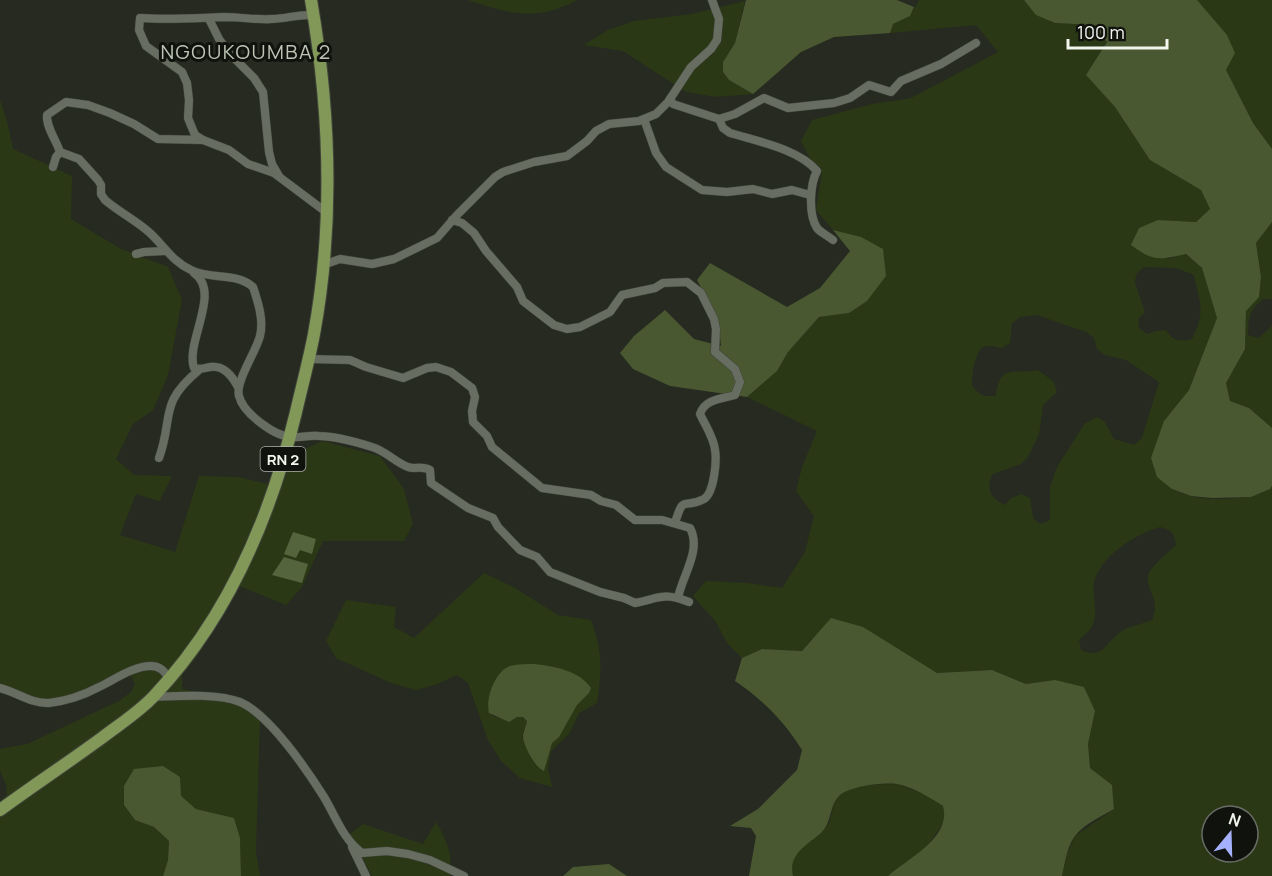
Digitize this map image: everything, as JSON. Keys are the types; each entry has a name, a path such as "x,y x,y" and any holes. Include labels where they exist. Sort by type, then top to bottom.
{"main road":[{"name":"RN 2","path":"0,810 98,741 153,697 196,646 233,587 262,524 290,438 309,359 323,265 326,133 321,64 311,0"}],"street":[{"path":"323,265 340,259 372,264 394,259 437,238 495,177 503,172 534,162 567,156 596,131 609,124 644,119 656,114 670,99 691,67 711,49 717,40 719,19 712,0"},
{"path":"313,15 300,14 280,19 140,18 139,30 146,46 182,72 187,83 188,118 195,135 229,150 248,164 279,177 326,212"},
{"path":"208,18 230,54 254,78 263,92 269,152 279,177"},
{"path":"670,99 673,104 719,119 735,114 764,98 788,108 834,103 850,98 869,85 891,92 901,81 941,64 976,43"},
{"path":"199,370 194,368 191,357 204,305 204,289 199,276 165,251 150,233 105,200 98,180 78,159 60,152 46,122 47,115 66,102 88,105 110,113 158,139 203,140"},
{"path":"644,119 656,153 666,167 702,190 727,192 753,189 772,194 792,190 810,195"},
{"path":"719,119 723,128 730,133 786,151 811,164 817,171 812,181 810,195 817,228 833,240"},
{"path":"53,167 60,152"},
{"path":"453,220 462,223 474,233 486,251 518,287 523,301 554,325 567,329 580,327 610,312 622,295 676,282 687,282 701,293 716,328 715,352 735,369 740,382 735,395 708,402 703,407 700,414 715,448 712,486 709,495 702,500 684,503 680,507 675,523"},
{"path":"136,254 165,251"},
{"path":"189,269 209,276 239,278 253,287 260,316 260,334 257,347 238,387"},
{"path":"309,359 350,360 366,368 403,378 427,368 436,367 451,372 472,388 475,397 472,411 473,422 487,436 492,447 542,488 591,495 601,501 616,505 635,520 662,520 690,528 694,536 688,569 680,585 678,598"},
{"path":"159,458 165,442 168,411 174,395 199,370 217,367 233,378 238,387 239,396 249,413 259,422 290,438 321,436 374,447 410,468 430,470 431,483 468,508 493,518 498,527 520,550 537,557 550,572 635,603 660,595 689,602"},
{"path":"0,688 31,700 47,703 87,692 144,667 160,668 169,678"},
{"path":"153,697 214,698 240,703 274,729 324,798 352,845 366,876"},
{"path":"352,845 362,853 387,851 430,860 464,876"}],"shaded area":[{"path":"468,0 577,0 549,11 523,14"},
{"path":"746,0 897,0 914,7 910,16 893,24 890,33 834,37 801,52 753,94 729,80 723,72 723,62 735,43"},
{"path":"919,0 1024,0 1037,15 1055,23 1095,25 1107,41 1087,76 1115,107 1150,160 1201,190 1210,209 1196,222 1158,220 1167,259 1185,254 1202,268 1217,318 1189,390 1164,421 1172,489 1190,496 1208,499 1232,499 1256,495 1272,486 1272,876 1062,876 1067,854 1075,836 1114,809 1112,785 1090,768 1088,744 1095,711 1055,680 1026,684 992,670 937,673 900,652 812,639 802,651 762,649 742,658 727,643 716,622 693,596 706,581 782,588 805,552 814,516 796,491 802,467 817,431 747,397 777,371 788,352 819,317 849,313 867,301 860,237 833,230 816,210 822,171 809,157 801,141 812,120 872,104 911,98 998,52 976,25 890,33 893,24 910,16","holes":["1144,267 1176,268 1194,275 1200,301 1200,314 1192,339 1177,340 1166,330 1147,334 1139,328 1138,319 1145,312 1135,283 1136,274","1037,315 1086,332 1094,338 1097,349 1105,355 1126,360 1159,382 1142,438 1134,445 1114,439 1105,422 1097,417 1085,423 1057,467 1050,487 1050,520 1040,524 1033,518 1030,498 1021,494 1011,498 1005,505 993,496 989,484 993,474 1021,464 1028,457 1039,434 1043,405 1057,392 1054,382 1038,370 1005,374 1001,378 996,395 982,395 972,385 975,361 982,347 1002,348 1010,343 1012,323 1020,317","1160,527 1170,531 1176,545 1149,573 1148,583 1155,605 1152,620 1120,632 1099,652 1088,653 1081,650 1079,640 1090,630 1094,622 1094,584 1097,574 1110,556 1120,548 1140,535"]},
{"path":"1024,0 1197,0 1227,35 1235,53 1226,70 1253,123 1272,149 1272,222 1256,243 1261,277 1259,297 1246,311 1245,349 1226,383 1230,401 1249,408 1272,428 1272,486 1270,489 1251,497 1191,496 1172,489 1157,477 1151,458 1164,421 1189,390 1217,318 1202,268 1186,254 1157,258 1131,245 1139,228 1158,220 1196,222 1210,209 1201,190 1150,160 1115,107 1086,75 1107,42 1095,25 1055,23 1036,15"},
{"path":"1197,0 1272,0 1272,149 1253,123 1226,70 1235,53"},
{"path":"745,1 735,43 723,62 723,72 729,80 753,94 716,97 686,92 623,51 584,45 608,30 634,21 692,14"},
{"path":"0,100 13,149 72,176 71,219 121,249 168,267 182,300 168,375 153,410 133,424 116,459 134,475 172,476 160,501 136,494 120,535 175,552 199,476 238,477 281,487 295,454 322,441 380,456 404,489 413,524 404,541 323,541 302,587 286,605 239,586 198,655 182,675 182,689 243,702 260,718 256,852 260,876 241,876 240,838 234,818 196,809 181,797 124,786 124,805 135,820 154,827 169,841 168,860 163,876 0,876 0,801 7,795 6,785 0,771 0,749 27,744 119,701 131,692 135,684 131,676 106,681 71,698 43,705 0,689"},
{"path":"1272,222 1272,299 1263,299 1254,307 1249,319 1248,335 1259,338 1272,326 1272,428 1249,408 1230,401 1226,383 1245,349 1246,311 1259,296 1261,277 1256,243"},
{"path":"833,230 861,237 883,249 886,276 867,301 849,313 819,317 788,352 777,371 747,397 670,386 633,369 620,353 634,336 665,310 694,339 721,346 718,319 697,280 710,263 787,307 820,288 850,251"},
{"path":"293,532 316,539 312,554 300,550 296,558 284,554"},
{"path":"284,557 308,564 302,583 272,575"},
{"path":"484,573 515,588 558,615 591,620 598,642 600,661 597,703 579,713 569,734 551,751 548,768 552,787 520,778 501,761 488,740 468,683 457,675 435,685 416,690 391,683 336,658 326,641 346,600 396,607 394,627 414,638","holes":["535,664 556,667 577,675 589,693 577,705 559,736 552,743 547,762 533,761 522,736 527,721 523,717 505,719 492,715 489,711 489,698 500,673"]},
{"path":"831,618 863,627 937,673 992,670 1026,684 1055,680 1084,687 1095,711 1088,744 1090,768 1112,785 1114,809 1088,824 1075,836 1068,850 1062,876 888,876 935,838 944,817 943,806 903,785 875,784 858,787 839,796 825,829 796,856 792,868 793,876 749,876 756,836 751,828 730,826 758,809 797,770 802,750 772,712 735,681 742,658 762,649 802,651"},
{"path":"535,664 573,673 591,688 577,705 559,737 552,743 544,771 533,760 525,744 523,735 527,721 523,717 517,717 509,722 489,713 488,707 492,686 500,673 513,665"},
{"path":"163,766 180,777 181,796 196,809 234,818 240,838 241,876 163,876 168,860 169,841 154,827 135,820 124,805 124,786 134,769"},
{"path":"897,784 926,795 943,806 946,816 924,851 888,876 793,876 792,867 797,853 827,826 839,796 859,786"},
{"path":"436,822 448,848 451,861 450,876 372,876 350,834 363,824 423,844"},
{"path":"609,864 627,876 563,876 573,867"}],"district":[{"name":"NGOUKOUMBA 2","path":"246,51"}]}
